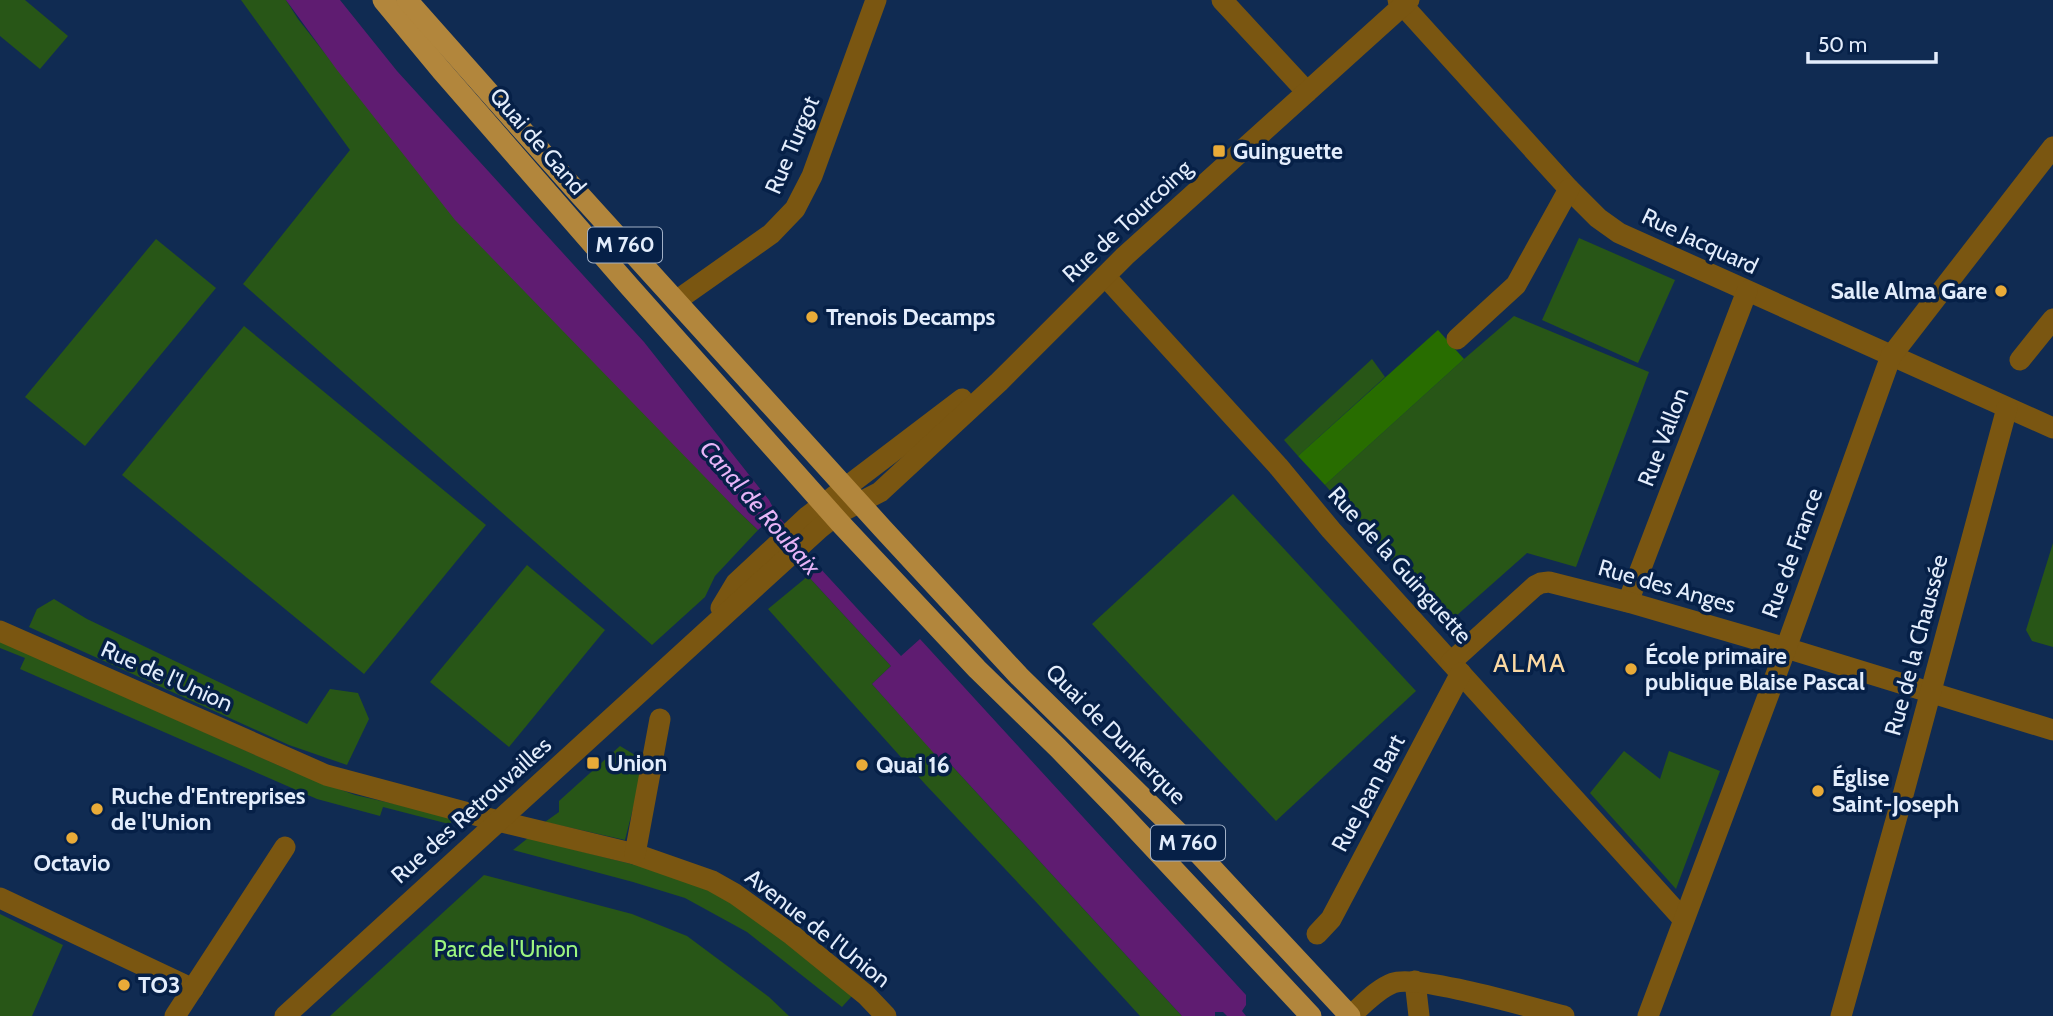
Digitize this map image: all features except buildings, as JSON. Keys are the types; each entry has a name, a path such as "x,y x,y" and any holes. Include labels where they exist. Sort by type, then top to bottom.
{"main road":[{"name":"Quai de Gand","path":"383,0 646,305 821,516"},
{"name":"Quai de Gand","path":"407,0 853,496"},
{"name":"Quai de Dunkerque","path":"853,496 1019,676 1186,840 1350,1016"},
{"name":"M 760","path":"821,516 1058,748 1311,1016"}],"street":[{"name":"Rue Turgot","path":"676,301 771,234 795,209 812,176 876,0"},
{"path":"1222,0 1307,92"},
{"name":"Rue de Tourcoing","path":"757,573 821,516 853,496 880,492 999,382 1170,215 1403,2"},
{"name":"Rue Jacquard","path":"1403,2 1569,189 1598,218 1619,233 2053,428"},
{"name":"Rue de France","path":"1648,1016 1786,648 1891,356 2053,147"},
{"path":"1457,339 1516,285 1569,189"},
{"name":"Rue de la Guinguette","path":"1105,276 1683,919"},
{"name":"Rue Vallon","path":"1628,602 1748,291"},
{"path":"2020,360 2053,319"},
{"name":"Rue de la Chaussée","path":"1841,1016 2007,408"},
{"name":"Rue des Retrouvailles","path":"285,1016 693,642 722,606 736,583 757,573"},
{"name":"Rue des Anges","path":"1456,667 1541,583 1552,582 1786,648 2053,730"},
{"name":"Rue de l'Union","path":"0,631 312,770"},
{"name":"Rue Jean Bart","path":"1317,934 1331,919 1366,855 1456,667"},
{"path":"635,854 660,719"},
{"name":"Avenue de l'Union","path":"312,770 347,782 635,854 693,873 735,894 827,963 866,995 886,1016"},
{"path":"175,1016 285,847"},
{"path":"0,898 193,989"},
{"path":"1350,1016 1388,985 1398,981 1415,981 1564,1016"},
{"path":"1415,981 1419,1016"}],"green space":[{"path":"0,0 25,0 68,36 40,69 0,36"},
{"path":"241,0 286,0 383,127 758,530 715,576 705,597 652,645 243,284 350,150"},
{"path":"1579,238 1675,280 1638,363 1542,320"},
{"path":"156,239 216,288 85,446 25,397"},
{"path":"1514,316 1649,372 1576,567 1527,553 1447,624 1325,485"},
{"path":"244,326 486,525 364,674 122,475"},
{"path":"1438,330 1464,359 1325,485 1298,456"},
{"path":"1372,359 1385,377 1298,456 1284,440"},
{"path":"1233,494 1416,691 1276,821 1092,624"},
{"path":"2053,543 2053,647 2032,641 2026,630"},
{"path":"527,565 605,630 509,747 430,682"},
{"path":"808,576 891,666 872,684 940,759 944,757 1182,1016 1140,1016 925,784 768,609"},
{"path":"54,599 87,619 307,724 330,689 358,693 369,719 347,765 289,745 29,627 37,609"},
{"path":"0,641 289,770 355,795 457,818 449,824 383,807 380,816 317,799 20,669 25,658 0,648"},
{"path":"620,746 645,761 625,840 545,822 559,812 559,801"},
{"path":"1624,751 1660,779 1669,751 1720,771 1676,889 1590,793"},
{"path":"528,838 671,874 723,896 852,996 842,1007 747,932 685,898 513,850"},
{"name":"Parc de l'Union","path":"484,875 632,914 687,936 769,997 789,1016 330,1016"},
{"path":"0,914 63,945 32,1016 0,1016"}],"water":[{"name":"Canal de Roubaix","path":"286,0 340,0 397,71 644,342 819,567 901,656 920,639 1246,995 1246,1005 1242,1011 1246,1016 1227,1016 1223,1012 1215,1012 1215,1016 1182,1016 944,757 940,760 872,684 891,666 808,576 765,524 758,530 736,509 455,220 337,70"}],"place":[{"name":"Guinguette","path":"1219,151"},
{"name":"Salle Alma Gare","path":"2001,291"},
{"name":"Trenois Decamps","path":"812,317"},
{"name":"École primaire publique Blaise Pascal","path":"1631,669"},
{"name":"Union","path":"593,763"},
{"name":"Quai 16","path":"862,765"},
{"name":"Église Saint-Joseph","path":"1818,791"},
{"name":"Ruche d'Entreprises de l'Union","path":"97,809"},
{"name":"Octavio","path":"72,838"},
{"name":"TO3","path":"124,985"}],"district":[{"name":"ALMA","path":"1530,663"}]}
